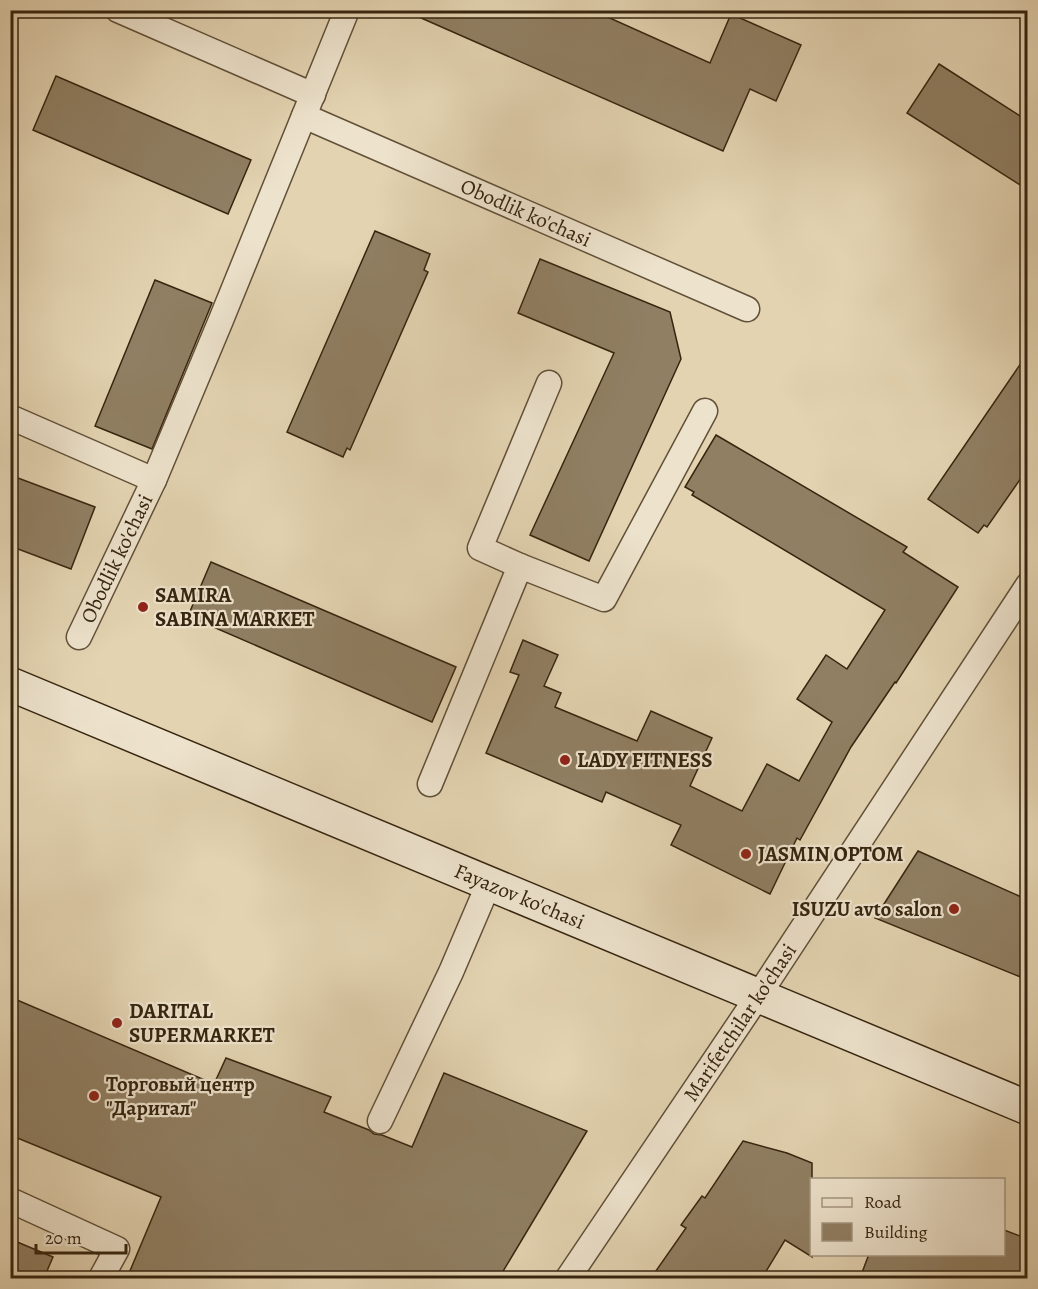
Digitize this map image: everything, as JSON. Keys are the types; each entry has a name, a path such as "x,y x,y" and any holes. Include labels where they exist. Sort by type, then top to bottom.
{"main road":[{"name":"Fayazov ko'chasi","path":"10,684 1028,1108"}],"street":[{"name":"Obodlik ko'chasi","path":"118,10 309,105 747,309"},
{"name":"Obodlik ko'chasi","path":"80,637 153,480 347,10"},
{"path":"549,383 480,548 604,599 705,411"},
{"name":"Obodlik ko'chasi","path":"10,417 153,480"},
{"path":"430,784 520,566"},
{"name":"Marifetchilar ko'chasi","path":"568,1278 758,996 1028,585"},
{"path":"380,1121 451,972 489,884"},
{"path":"10,1200 117,1249 101,1278"}],"building":[{"path":"403,10 592,10 710,63 731,14 801,45 776,101 750,89 723,151"},
{"path":"939,64 1028,121 1028,190 907,113"},
{"path":"56,76 251,160 228,214 33,130"},
{"path":"375,231 430,254 424,270 428,272 350,450 347,448 343,457 287,432"},
{"path":"540,259 670,312 681,359 589,561 530,535 614,353 518,313"},
{"path":"155,280 212,303 152,449 95,426"},
{"path":"1028,353 1028,468 987,527 984,525 978,533 928,499"},
{"path":"716,435 907,547 903,552 958,587 896,683 851,747 800,840 797,838 770,894 671,845 681,825 606,792 602,802 486,753 519,675 510,672 523,640 558,655 544,686 561,693 555,707 637,741 651,711 712,738 690,786 742,811 767,764 799,781 832,722 797,699 826,655 847,669 885,610 692,495 694,492 685,487"},
{"path":"10,475 95,507 71,569 10,546"},
{"path":"211,562 456,667 432,722 188,616"},
{"name":"ISUZU avto salon","path":"918,851 1028,900 1028,980 875,918"},
{"path":"10,997 214,1084 226,1058 331,1097 324,1112 374,1134 412,1147 444,1073 587,1131 499,1278 127,1278 161,1197 10,1135"},
{"path":"743,1141 787,1153 812,1163 810,1256 785,1240 762,1278 651,1278 686,1228 681,1225 702,1196 705,1198"},
{"path":"1005,1230 1028,1239 1028,1278 860,1278 868,1256 1005,1256"},
{"path":"10,1239 53,1257 44,1278 10,1278"}],"place":[{"name":"SAMIRA SABINA MARKET","path":"143,607"},
{"name":"LADY FITNESS","path":"565,760"},
{"name":"JASMIN OPTOM","path":"746,854"},
{"name":"ISUZU avto salon","path":"954,909"},
{"name":"DARITAL SUPERMARKET","path":"117,1023"},
{"name":"Торговый центр \"Даритал\"","path":"94,1096"}]}
